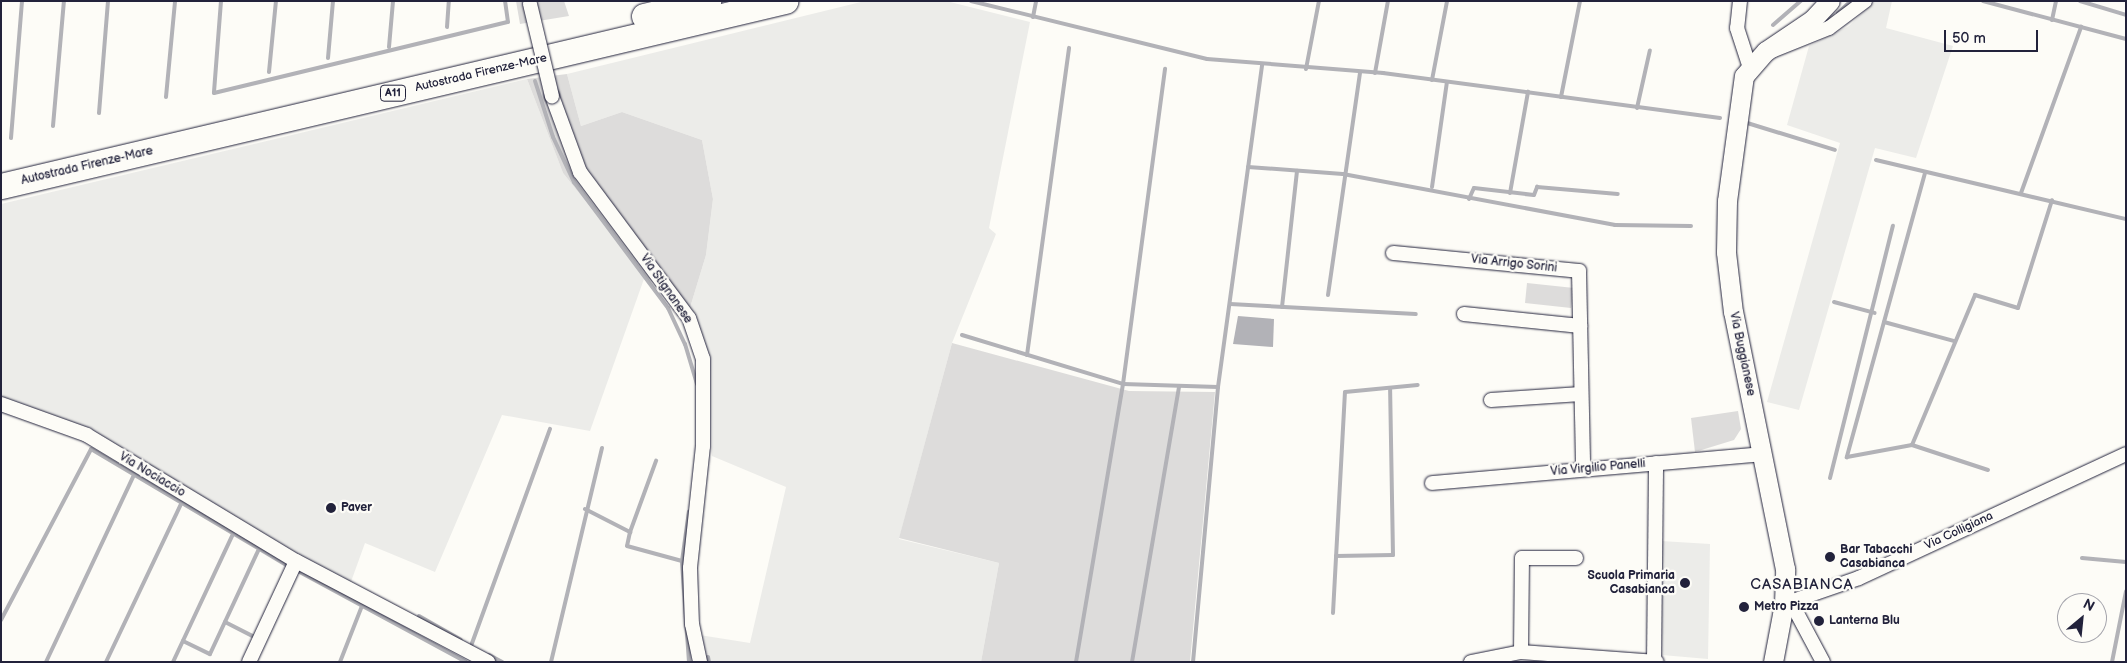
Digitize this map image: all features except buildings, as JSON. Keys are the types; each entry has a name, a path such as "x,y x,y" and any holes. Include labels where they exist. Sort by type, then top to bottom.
{"highway":[{"name":"Autostrada Firenze-Mare","path":"1,169 708,1"},
{"name":"Autostrada Firenze-Mare","path":"1,186 786,1"}],"main road":[{"name":"Via Buggianese","path":"1774,662 1788,603 1784,557 1738,342 1726,252 1738,97 1750,68 1766,51 1812,20 1830,1"}],"street":[{"path":"1740,1 1737,28 1750,68"},
{"name":"Via Buggianese","path":"1766,51 1829,28 1865,1"},
{"name":"Via Stignanese","path":"530,2 552,96 580,172 689,318 703,359 702,446 690,568 692,624 700,662"},
{"name":"Via Arrigo Sorini","path":"1393,253 1579,271 1583,469"},
{"path":"1464,314 1580,326"},
{"path":"1491,400 1581,394"},
{"name":"Via Nociaccio","path":"1,404 87,435 296,561 488,662"},
{"name":"Via Virgilio Panelli","path":"1432,483 1763,454"},
{"name":"Via Colligiana","path":"1788,603 1859,578 2126,454"},
{"path":"1471,662 1521,652 1656,662 1656,463"},
{"path":"1521,652 1522,558 1576,558"},
{"path":"249,662 296,561"},
{"path":"1788,603 1823,662"}],"shaded area":[{"path":"516,1 564,1 569,16 520,24"},
{"path":"865,1 946,1 1030,22 989,228 996,234 952,343 899,539 999,563 981,662 690,662 687,633 750,643 786,487 712,456 710,369 689,311 706,255 713,199 702,140 622,112 581,126 567,74"},
{"path":"1874,1 1892,1 1886,28 1953,46 1916,158 1875,148 1799,410 1767,402 1840,143 1787,125 1809,46 1849,26"},
{"path":"567,74 581,126 622,112 702,140 713,199 706,255 689,311 645,276 563,173 527,79"},
{"path":"527,79 563,173 645,276 590,431 502,415 435,572 365,543 348,590 95,446 48,424 1,411 1,204"},
{"path":"1527,283 1574,288 1571,308 1525,303"},
{"path":"1238,316 1274,319 1273,347 1233,344"},
{"path":"952,343 1129,391 1215,392 1190,662 981,662 999,563 899,538"},
{"path":"1738,411 1741,429 1734,440 1695,452 1691,418"},
{"name":"Scuola Primaria Casabianca","path":"1661,541 1710,544 1708,659 1662,655"}],"waterway":[{"path":"11,138 22,1"},
{"path":"53,126 64,1"},
{"path":"99,113 108,1"},
{"path":"166,97 175,1"},
{"path":"221,1 214,93 508,22 505,1"},
{"path":"269,72 276,1"},
{"path":"328,58 333,1"},
{"path":"389,47 393,1"},
{"path":"447,27 449,1"},
{"path":"971,1 1207,59 1383,73 1720,118"},
{"path":"1033,17 1036,1"},
{"path":"1306,69 1319,1"},
{"path":"1375,73 1388,1"},
{"path":"1432,80 1447,1"},
{"path":"1561,97 1580,1"},
{"path":"1773,25 1801,1"},
{"path":"1838,13 1851,1"},
{"path":"1983,1 2126,39"},
{"path":"2052,20 2056,1"},
{"path":"2080,1 2126,15"},
{"path":"2021,193 2081,27"},
{"path":"1027,355 1069,48"},
{"path":"1637,108 1650,50"},
{"path":"1193,662 1218,387 1262,65"},
{"path":"1076,662 1123,384 1165,69"},
{"path":"1328,295 1360,72"},
{"path":"535,81 553,137 574,182 668,308 685,344 697,384"},
{"path":"1432,187 1447,82"},
{"path":"1510,193 1528,92"},
{"path":"1744,122 1835,150"},
{"path":"1876,160 2126,219"},
{"path":"1248,167 1343,174 1615,225 1691,226"},
{"path":"1282,307 1297,171"},
{"path":"1925,173 1847,457 1912,445 1988,470"},
{"path":"1469,199 1474,188 1534,195 1537,187 1618,194"},
{"path":"1912,445 1975,295 2018,308 2052,200"},
{"path":"1830,478 1893,226"},
{"path":"1834,302 1875,313"},
{"path":"1230,304 1416,314"},
{"path":"1884,322 1954,341"},
{"path":"962,335 1123,384 1218,387"},
{"path":"1333,613 1345,392 1418,385"},
{"path":"1132,662 1179,386"},
{"path":"1336,556 1393,555 1390,388"},
{"path":"471,646 550,429"},
{"path":"551,662 602,448"},
{"path":"1,620 91,449 290,567"},
{"path":"630,532 656,461"},
{"path":"46,662 134,475"},
{"path":"106,662 181,504"},
{"path":"585,509 630,532 627,546 682,561"},
{"path":"689,511 682,561 689,662"},
{"path":"173,662 233,534"},
{"path":"183,641 210,654 258,551"},
{"path":"2082,558 2126,562"},
{"path":"296,570 466,662"},
{"path":"2112,662 2126,591"},
{"path":"340,662 362,606"},
{"path":"419,616 461,640"},
{"path":"225,622 256,638"},
{"path":"489,655 502,662"},
{"path":"708,657 709,662"}],"place":[{"name":"Paver","path":"331,508"},
{"name":"Bar Tabacchi Casabianca","path":"1830,557"},
{"name":"Scuola Primaria Casabianca","path":"1685,583"},
{"name":"Metro Pizza","path":"1744,607"},
{"name":"Lanterna Blu","path":"1819,621"}],"district":[{"name":"CASABIANCA","path":"1802,585"}]}
